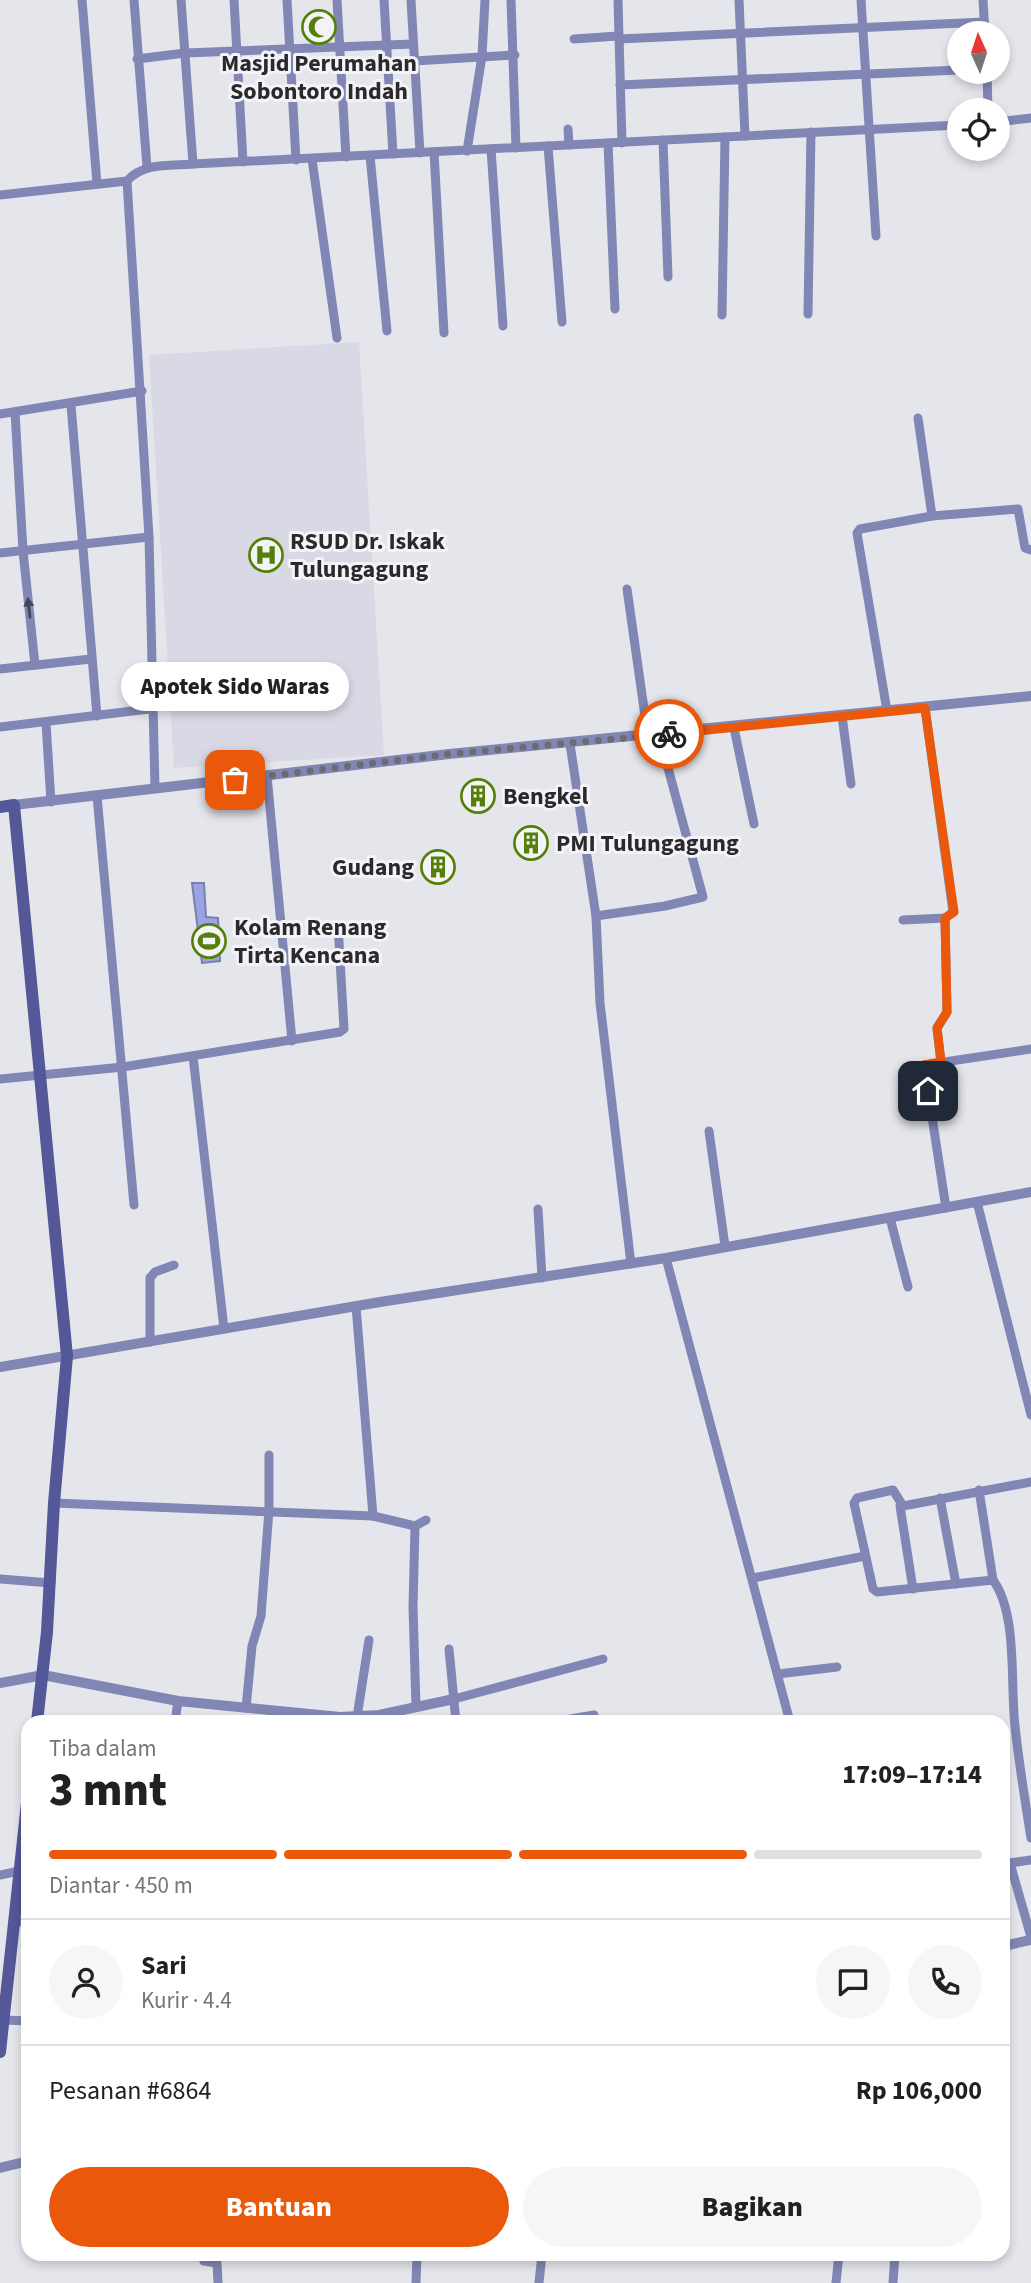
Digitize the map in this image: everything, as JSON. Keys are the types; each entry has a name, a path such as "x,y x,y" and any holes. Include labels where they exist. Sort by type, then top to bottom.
{"main road":[{"path":"0,807 14,805 67,1356 54,1503 51,1583 38,1715"},
{"path":"0,2052 21,1922 21,1854"}],"street":[{"path":"82,0 97,184"},
{"path":"134,0 147,167"},
{"path":"181,0 193,164"},
{"path":"234,0 243,162"},
{"path":"287,0 296,160"},
{"path":"337,0 346,157"},
{"path":"384,0 393,154"},
{"path":"411,0 419,153"},
{"path":"467,151 482,56 485,0"},
{"path":"511,0 515,55 516,148"},
{"path":"618,0 622,143"},
{"path":"739,0 745,136"},
{"path":"861,0 876,236"},
{"path":"983,0 984,21"},
{"path":"574,39 947,24"},
{"path":"137,59 185,53 413,44"},
{"path":"414,61 515,55"},
{"path":"620,85 947,71"},
{"path":"1010,121 1031,118"},
{"path":"0,195 127,181 147,167 947,126"},
{"path":"568,129 569,145"},
{"path":"808,314 811,132"},
{"path":"722,315 725,137"},
{"path":"663,140 668,277"},
{"path":"608,143 615,309"},
{"path":"548,146 562,322"},
{"path":"491,149 503,326"},
{"path":"434,152 444,333"},
{"path":"370,156 387,331"},
{"path":"312,159 337,338"},
{"path":"127,181 149,537 155,788"},
{"path":"0,414 142,391"},
{"path":"71,404 97,716"},
{"path":"15,412 23,551 35,665"},
{"path":"918,418 932,516"},
{"path":"887,710 858,532 860,528 932,516 1018,509 1026,550 1031,550"},
{"path":"0,553 149,537"},
{"path":"596,916 703,897 653,736 627,589"},
{"path":"0,669 91,659"},
{"path":"14,805 1031,696"},
{"path":"903,920 945,918 954,912 925,708"},
{"path":"0,727 149,709"},
{"path":"842,716 851,784"},
{"path":"46,723 51,802"},
{"path":"734,728 754,824"},
{"path":"570,744 596,916 600,1003 631,1264"},
{"path":"267,776 292,1041"},
{"path":"97,796 134,1205"},
{"path":"941,1062 937,1028 947,1012 945,918"},
{"path":"0,1079 123,1068 292,1041 344,1029 338,925"},
{"path":"946,1208 925,1064 1031,1049"},
{"path":"193,1056 224,1329"},
{"path":"709,1131 724,1245"},
{"path":"0,1367 356,1306 631,1264 724,1245 1031,1192"},
{"path":"976,1202 1031,1415"},
{"path":"538,1209 542,1278"},
{"path":"890,1218 908,1287"},
{"path":"666,1258 754,1578 788,1715"},
{"path":"150,1342 150,1278 155,1272 174,1265"},
{"path":"356,1306 373,1516"},
{"path":"246,1708 251,1646 261,1616 269,1510 269,1455"},
{"path":"900,1506 1031,1482"},
{"path":"913,1589 900,1506 893,1490 855,1501 865,1556 875,1591 913,1589 993,1580"},
{"path":"978,1490 993,1580 1002,1594 1007,1613 1015,1729 1031,1838"},
{"path":"940,1498 956,1584"},
{"path":"54,1503 373,1516 415,1526 426,1520"},
{"path":"415,1526 413,1607 416,1707"},
{"path":"754,1578 865,1556"},
{"path":"0,1578 51,1583"},
{"path":"357,1715 369,1640"},
{"path":"449,1649 455,1715"},
{"path":"369,1715 454,1699 603,1659"},
{"path":"778,1674 837,1667"},
{"path":"0,1683 43,1675 178,1700 287,1715"},
{"path":"176,1715 178,1700"},
{"path":"1010,1863 1031,1860"},
{"path":"0,1875 19,1871"},
{"path":"1010,1875 1031,1939 1010,1944"},
{"path":"4,2020 21,2021"},
{"path":"0,2168 21,2163"},
{"path":"204,2261 218,2263 218,2283"},
{"path":"416,2283 417,2261"},
{"path":"539,2283 541,2261"},
{"path":"836,2283 838,2261"},
{"path":"893,2283 895,2261"}],"shaded area":[{"name":"RSUD Dr. Iskak Tulungagung","path":"359,342 384,755 174,768 149,355"}],"water":[{"name":"Kolam Renang Tirta Kencana","path":"192,883 204,883 206,917 218,918 220,961 202,963"}],"way so far":[{"path":"235,780 449,754 669,734"}],"place":[{"name":"Masjid Perumahan Sobontoro Indah","path":"319,27"},
{"name":"RSUD Dr. Iskak Tulungagung","path":"266,555"},
{"name":"Apotek Sido Waras","path":"235,780"},
{"name":"Bengkel","path":"478,796"},
{"name":"PMI Tulungagung","path":"531,843"},
{"name":"Gudang","path":"438,867"},
{"name":"Kolam Renang Tirta Kencana","path":"209,941"}],"route":[{"path":"669,734 925,708 954,912 945,918 947,1012 937,1025 941,1062 924,1065 928,1091"}]}
